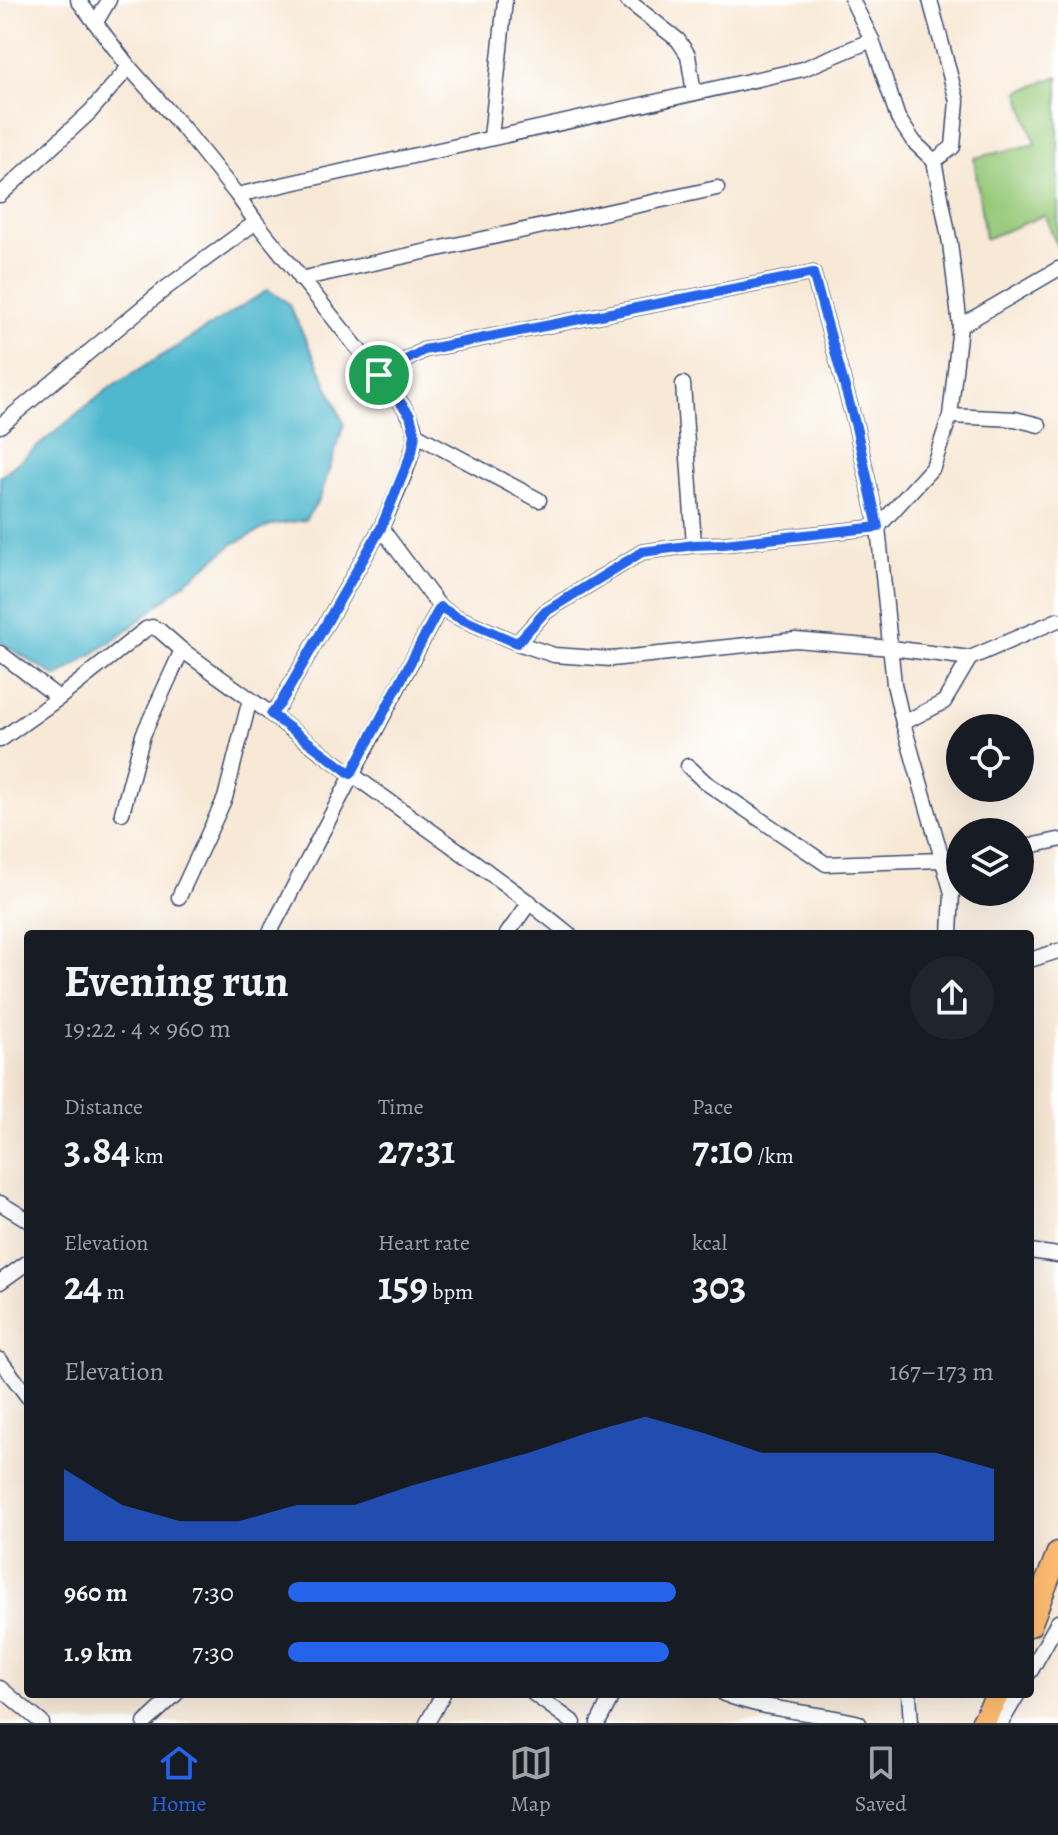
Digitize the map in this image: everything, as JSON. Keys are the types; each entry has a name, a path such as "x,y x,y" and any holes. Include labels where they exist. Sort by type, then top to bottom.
{"main road":[{"path":"1034,1615 1058,1553"},
{"path":"982,1723 996,1698"}],"street":[{"path":"78,0 410,415 415,434 412,452 381,528 280,704 271,714"},
{"path":"96,22 109,0"},
{"path":"491,138 505,0"},
{"path":"627,0 678,40 688,55 694,93"},
{"path":"517,643 545,612 642,552 878,527 933,467 950,416 960,326 950,243 934,161 914,142 898,118 872,40 852,0"},
{"path":"930,0 957,101 953,147 934,161"},
{"path":"237,195 803,69 872,40"},
{"path":"0,195 90,112 129,67"},
{"path":"300,279 717,188"},
{"path":"0,426 166,288 256,222"},
{"path":"960,326 1058,269"},
{"path":"379,375 424,350 813,273 856,427 878,527 894,684 952,893 950,930"},
{"path":"683,384 694,545"},
{"path":"950,416 1015,419 1039,425"},
{"path":"415,434 539,500"},
{"path":"381,528 440,607 517,643 554,655 611,659 795,640 970,658 1058,620"},
{"path":"271,930 440,607"},
{"path":"0,740 152,627 564,930"},
{"path":"122,813 143,735 182,650"},
{"path":"0,653 59,698"},
{"path":"903,723 944,702 970,658"},
{"path":"179,897 225,798 250,699"},
{"path":"688,766 705,782 826,864 946,863"},
{"path":"1034,845 1058,840"},
{"path":"510,930 530,902"},
{"path":"1034,959 1058,951"},
{"path":"0,1203 24,1218"},
{"path":"1034,1252 1058,1255"},
{"path":"0,1282 24,1265"},
{"path":"0,1360 24,1392"},
{"path":"1034,1623 1057,1625 1034,1665"},
{"path":"0,1688 42,1723"},
{"path":"145,1723 172,1698"},
{"path":"427,1723 441,1698"},
{"path":"540,1698 574,1723"},
{"path":"598,1723 611,1698"},
{"path":"738,1698 782,1710 859,1723"},
{"path":"909,1698 911,1723"},
{"path":"1001,1723 1016,1698"}],"green space":[{"path":"1058,76 1058,249 1045,215 985,239 974,158 1035,144 1019,92"}],"water":[{"path":"268,290 288,303 344,424 320,498 305,520 271,525 233,544 120,636 57,677 3,644 0,641 0,477 108,389"}],"route":[{"path":"813,273 856,427 878,527 642,552 545,612 517,643 440,607 351,774 271,714 280,704 381,528 412,452 415,434 410,415 379,375 424,350 813,273"}]}
